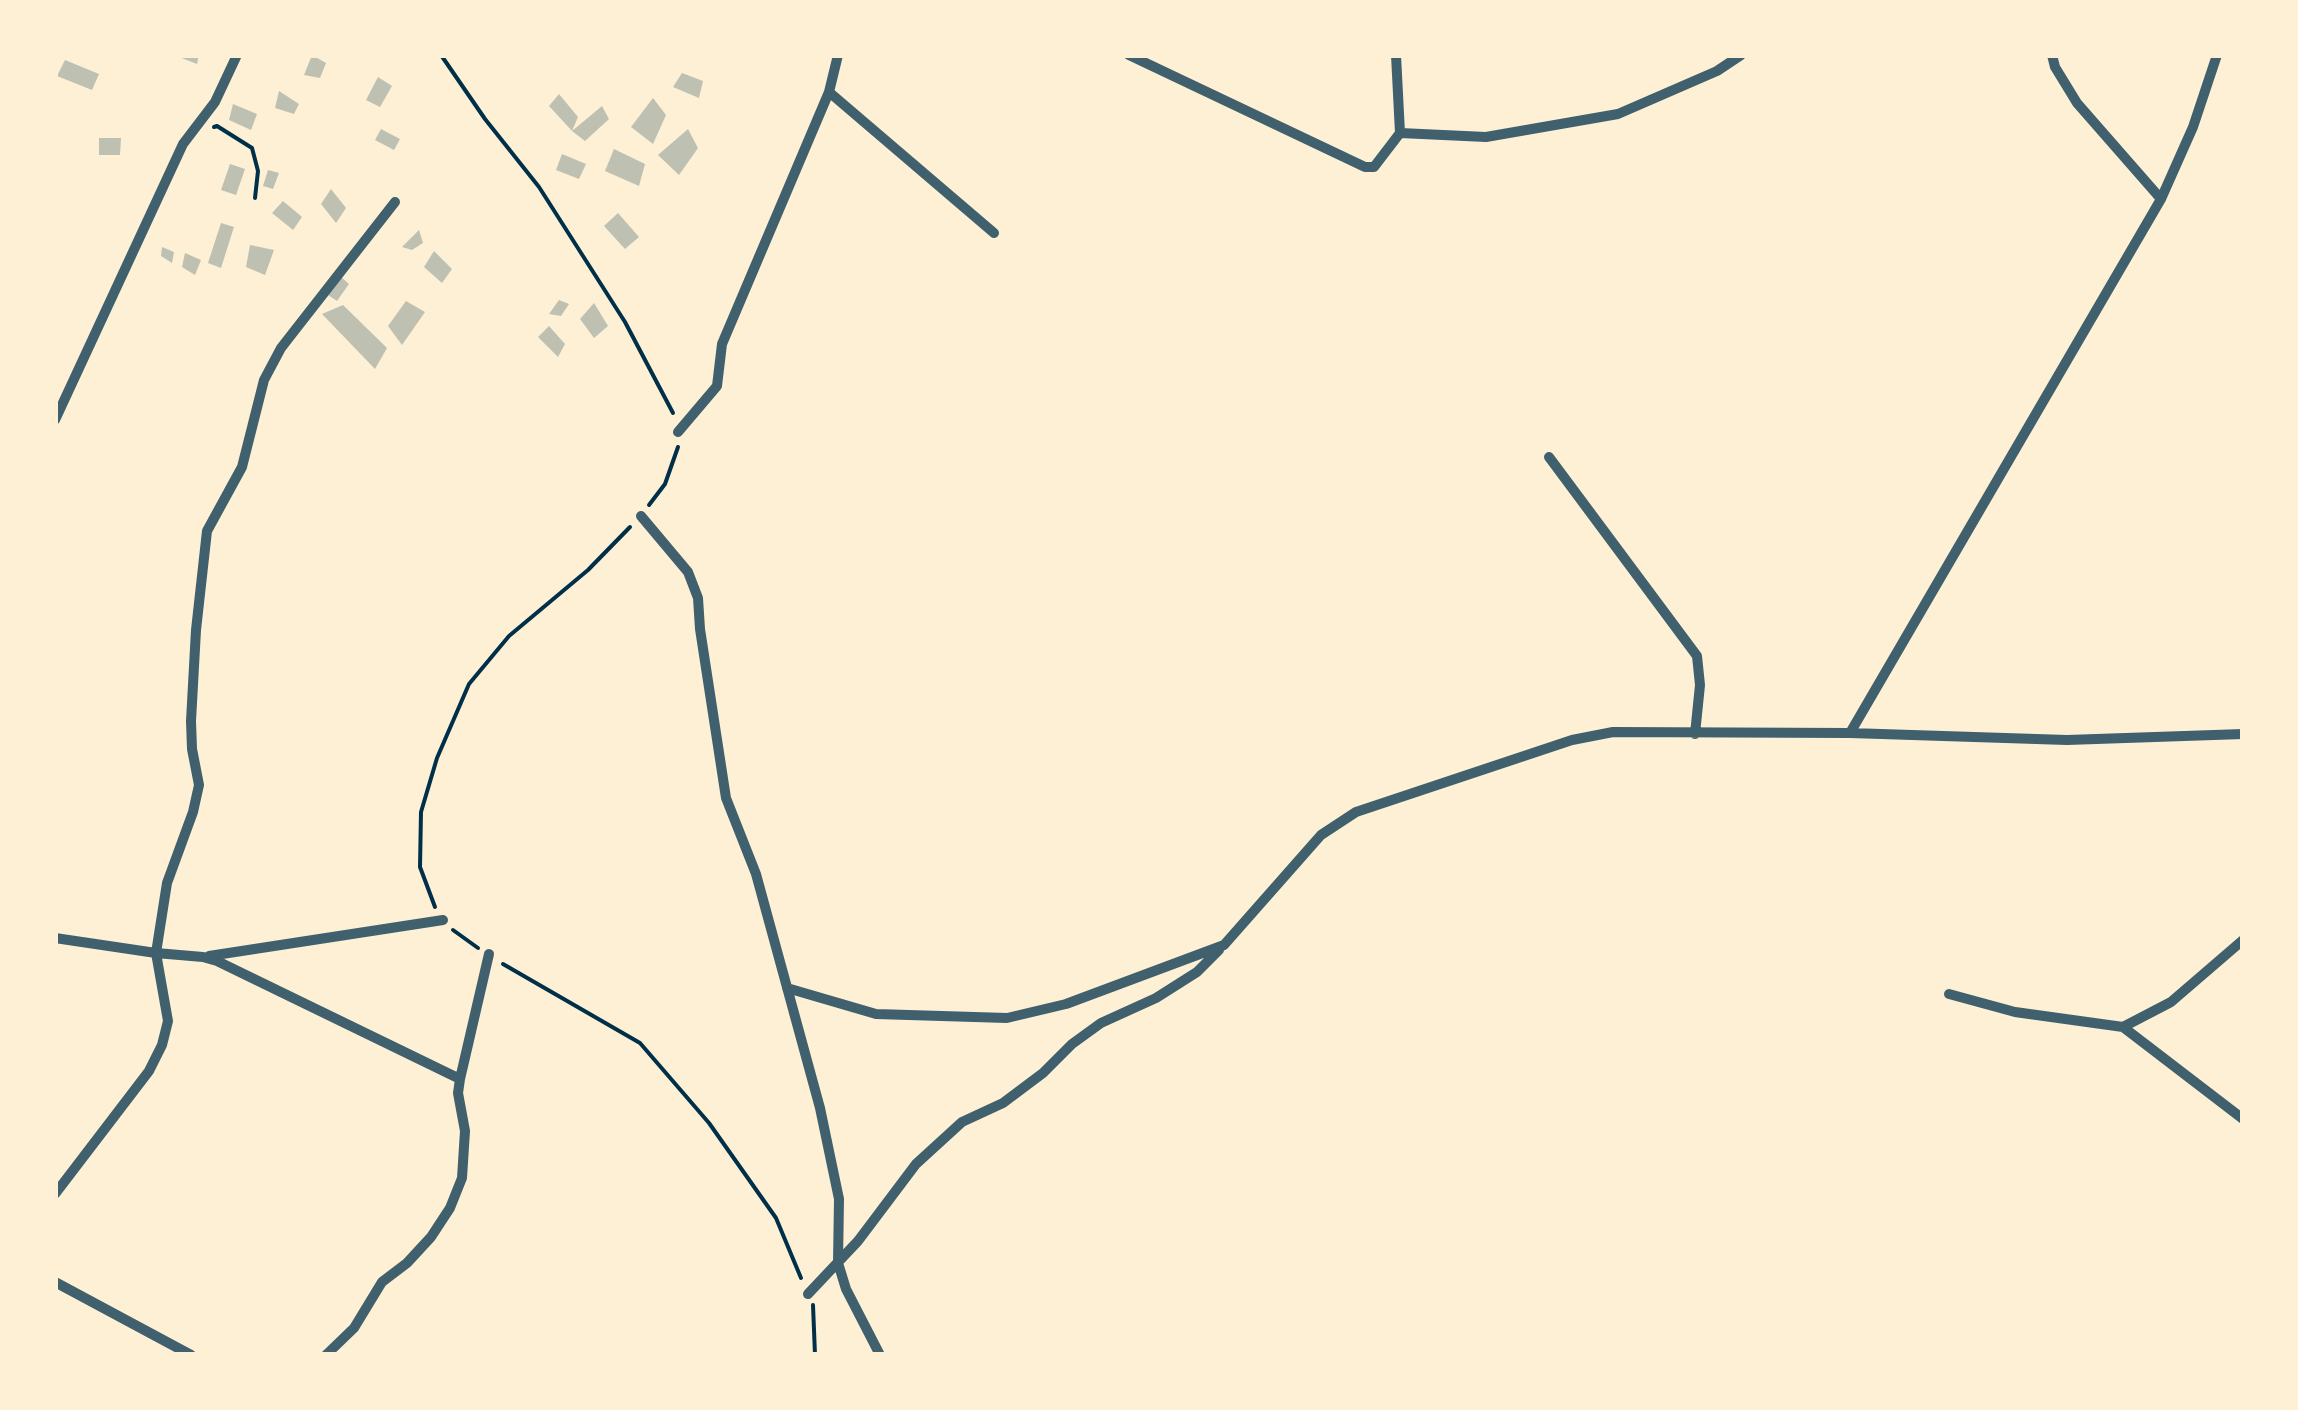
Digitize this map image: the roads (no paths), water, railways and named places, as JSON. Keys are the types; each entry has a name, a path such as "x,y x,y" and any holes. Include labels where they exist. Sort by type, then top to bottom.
{"street":[{"path":"55,420 183,144 215,102 238,55"},
{"path":"678,432 717,386 722,344 829,92 838,55"},
{"path":"1129,55 1365,167 1374,167 1400,133 1396,55"},
{"path":"1400,133 1486,137 1618,114 1718,71 1742,55"},
{"path":"2052,55 2077,103 2160,200"},
{"path":"1850,733 2160,200 2193,127 2217,55"},
{"path":"829,92 994,233"},
{"path":"55,1194 148,1072 162,1045 168,1021 156,953 167,883 198,785 192,721 196,630 208,531 242,467 264,380 281,348 396,202"},
{"path":"1549,457 1697,656 1700,685 1695,734"},
{"path":"641,516 693,579 726,798 756,874 820,1108 839,1199 838,1263 846,1289 880,1355"},
{"path":"808,1294 858,1241 916,1164 962,1122 1002,1103 1101,1023 1156,998 1197,972 1320,835 1356,812 1572,740 1613,732 1850,733 2067,740 2243,734"},
{"path":"55,938 203,957 443,920"},
{"path":"2123,1028 2157,1012 2243,940"},
{"path":"787,988 876,1014 1007,1018 1066,1004 1224,945"},
{"path":"326,1355 354,1328 382,1282 419,1250 450,1208 462,1178 466,1131 458,1093 460,1079 489,954"},
{"path":"203,957 460,1079"},
{"path":"1948,994 2015,1012 2123,1028 2243,1120"},
{"path":"55,1282 191,1355"}]}
